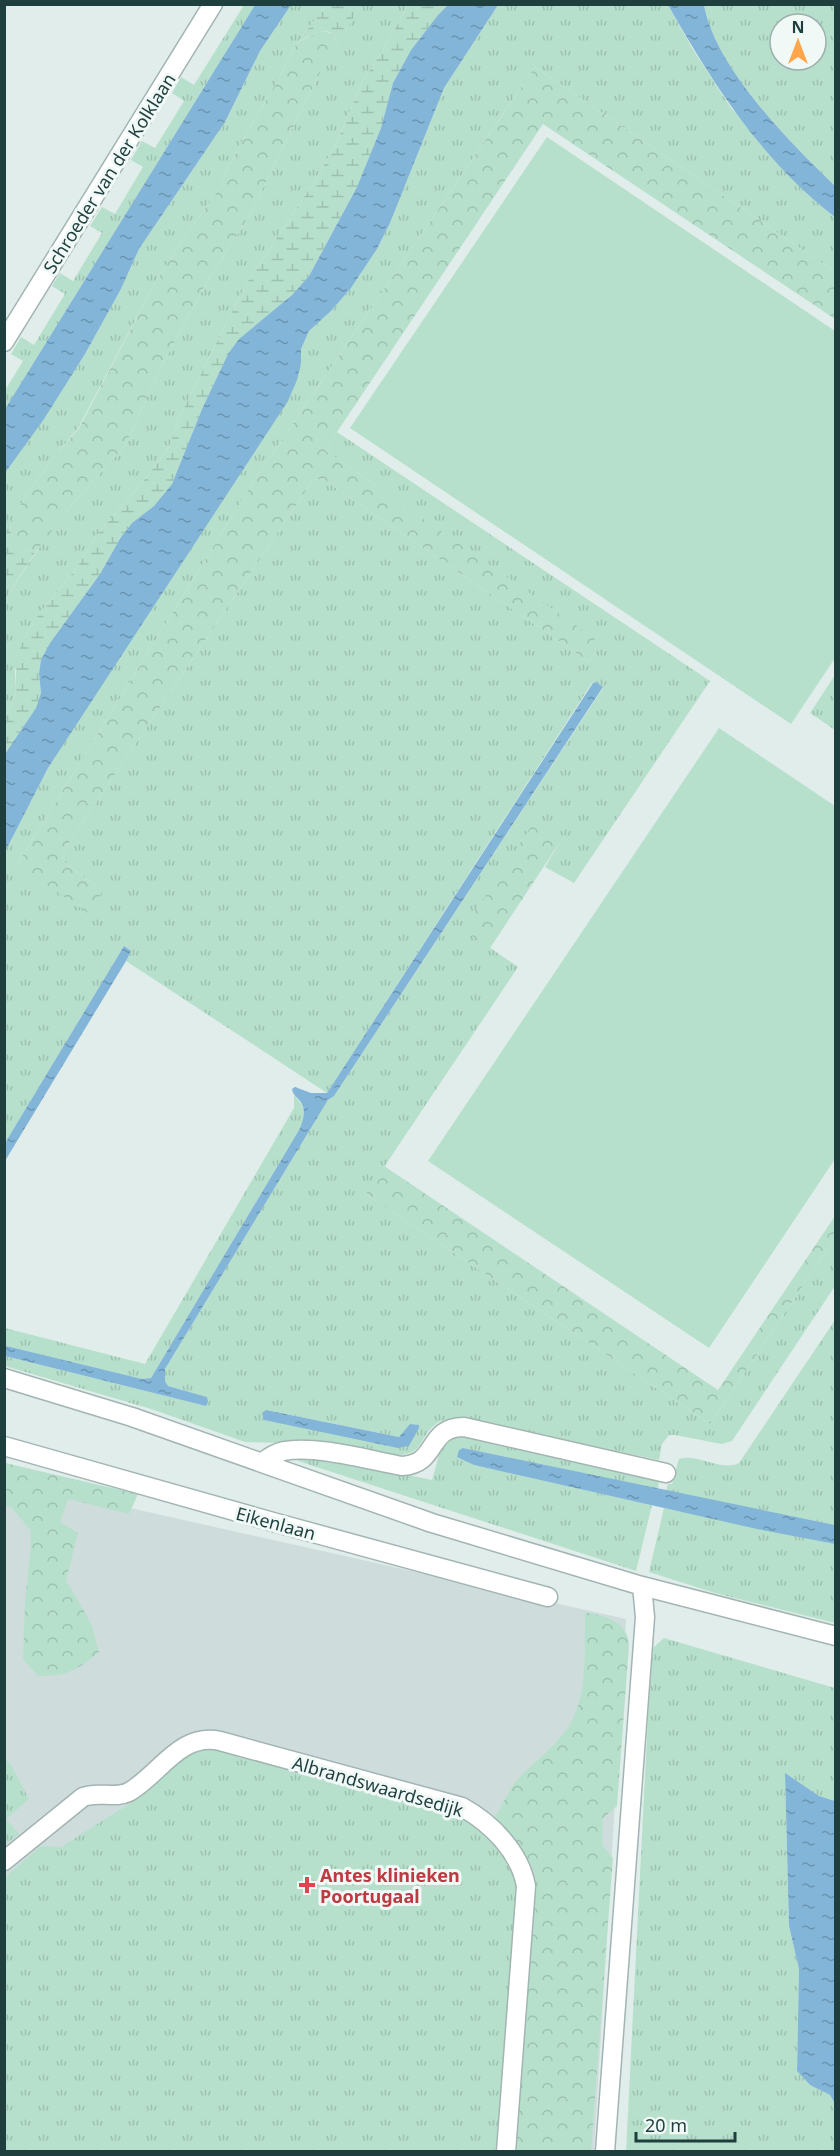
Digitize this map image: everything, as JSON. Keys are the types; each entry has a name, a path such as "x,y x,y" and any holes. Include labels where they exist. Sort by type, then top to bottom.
{"street":[{"name":"Schroeder van der Kolklaan","path":"4,342 213,4"},
{"path":"4,1378 132,1417 432,1523 642,1586 836,1636"},
{"path":"263,1462 272,1455 284,1451 303,1450 414,1466 424,1459 440,1435 455,1427 464,1427 666,1473"},
{"name":"Eikenlaan","path":"4,1446 549,1597"},
{"path":"605,2151 645,1617 642,1586"},
{"name":"Albrandswaardsedijk","path":"4,1861 83,1797 97,1793 125,1794 136,1788 183,1746 200,1740 220,1741 462,1807 475,1814 487,1822 520,1863 526,1886 506,2151"}],"shaded area":[{"name":"Antes klinieken Poortugaal","path":"5,1480 626,1619 594,2151 5,2152"}],"green space":[{"path":"244,5 255,5 5,409 4,392 23,361 11,354 21,337 34,345 65,294 52,286 60,273 73,281 102,233 90,226 102,207 115,214 143,167 131,160 142,141 155,148 184,101 172,93 181,77 194,85"},
{"path":"291,5 326,5 297,43 243,139 215,195 155,283 78,428 25,497 5,535 5,473 85,354 121,289 139,249 225,122 260,51"},
{"path":"326,5 361,5 338,44 332,33 323,31 297,43"},
{"path":"361,5 408,5 362,82 336,144 314,182 246,284 179,418 169,447 142,483 99,532 75,570 36,618 23,640 15,671 16,691 5,717 5,599 45,539 73,503 125,446 157,375 205,285 248,218 320,73"},
{"path":"408,5 449,5 438,15 411,50 393,83 381,128 357,187 309,276 292,295 240,339 228,354 202,409 172,484 154,506 132,523 121,537 100,574 50,643 39,674 41,693 36,708 5,754 5,717 16,691 16,660 23,640 36,618 75,570 99,532 142,483 169,447 179,418 246,284 314,182 336,144 362,82"},
{"path":"498,5 668,5 692,48 731,108 835,217 835,272 535,67 250,487 17,865 103,891 67,865 62,856 66,847 313,480 323,479 588,661 593,656 596,648 593,638 325,450 337,432 710,681 574,883 545,867 560,842 463,929 518,967 366,1194 710,1424 835,1238 835,1286 732,1441 722,1444 669,1435 662,1444 659,1460 459,1418 439,1422 430,1429 418,1448 397,1456 315,1444 245,1442 151,1409 5,1366 5,1356 206,1406 207,1397 168,1386 165,1381 165,1369 328,1100 334,1096 603,688 596,682 592,683 327,1093 126,961 131,951 124,946 5,1143 5,852 48,768 301,363 301,349 309,331 351,288 377,249 390,223 444,88","holes":["267,1410 399,1437 419,1425 409,1446"]},
{"path":"704,5 835,5 835,186 757,103 723,53 711,29"},
{"path":"319,31 332,33 338,44 320,73 248,218 205,285 157,375 125,446 73,503 35,553 16,547 12,540 10,524 25,497 79,428 155,283 215,195 243,139 297,43"},
{"path":"535,67 835,272 835,319 543,124 325,450 594,638 595,653 588,661 323,479 313,480 66,847 62,856 67,865 103,891 88,913 17,865 250,487"},
{"path":"547,137 835,331 835,658 791,724 350,428"},
{"path":"10,524 15,544 35,553 5,599 5,535"},
{"path":"835,675 835,730 810,713"},
{"path":"719,728 835,806 835,1159 709,1348 428,1161"},
{"path":"536,819 560,834 560,842 490,948 463,930"},
{"path":"294,1095 304,1111 299,1130 151,1378 142,1379 5,1347 5,1328 145,1364 294,1108"},
{"path":"384,1166 718,1390 835,1216 835,1238 710,1424 366,1194"},
{"path":"835,1320 835,1525 666,1491 668,1484 672,1484 679,1459 694,1458 724,1465 739,1463"},
{"path":"455,1437 464,1437 659,1480 658,1489 463,1448 474,1465 652,1505 636,1571 298,1461 298,1459 337,1460 432,1480 441,1448"},
{"path":"5,1463 138,1494 129,1514 68,1499 60,1522 78,1533 66,1580 91,1623 99,1652 78,1668 64,1674 38,1676 23,1659 30,1530 12,1508 5,1505"},
{"path":"664,1508 835,1544 835,1623 715,1593 649,1572"},
{"path":"585,1612 608,1618 620,1625 628,1637 629,1646 617,1806 603,1818 602,1845 613,1858 591,2151 515,2151 536,1880 530,1862 495,1817 515,1782 556,1742 574,1716 584,1672"},
{"path":"664,1638 835,1688 835,1801 819,1796 785,1774 789,1926 799,1969 797,2071 810,2085 830,2095 835,2104 835,2151 626,2152 649,1697 653,1648"},
{"path":"201,1748 458,1815 483,1833 506,1859 515,1876 518,1894 497,2151 5,2151 4,1878 41,1846 61,1847 140,1797 192,1752"},
{"path":"5,1759 11,1765 29,1799 6,1819 19,1834 5,1845"}],"water":[{"path":"449,4 498,5 444,88 390,223 377,249 351,288 309,331 301,349 297,380 288,401 48,768 5,852 5,754 36,708 41,693 39,674 41,660 50,643 100,574 121,537 132,523 154,506 172,484 202,409 228,354 239,339 292,295 309,276 357,187 381,128 393,83 411,50"},
{"path":"255,5 291,5 260,51 225,122 139,249 121,289 85,354 44,419 5,473 5,409"},
{"path":"668,5 704,5 711,29 738,78 777,126 835,186 835,217 784,171 741,120 703,64"},
{"path":"596,682 603,687 334,1096 328,1100 165,1369 165,1381 168,1386 207,1397 206,1406 5,1356 6,1346 142,1379 151,1378 299,1130 304,1112 292,1089 295,1087 311,1093 327,1093 593,683"},
{"path":"124,946 131,951 126,961 5,1161 5,1143"},
{"path":"266,1410 399,1437 410,1424 419,1425 419,1428 409,1446 398,1448 264,1420 262,1413"},
{"path":"463,1448 835,1525 835,1544 757,1529 474,1465 457,1457 459,1450"},
{"path":"785,1773 819,1796 835,1801 835,2104 830,2095 810,2085 797,2071 799,1969 789,1926"}],"place":[{"name":"Antes klinieken Poortugaal","path":"307,1885"}]}
